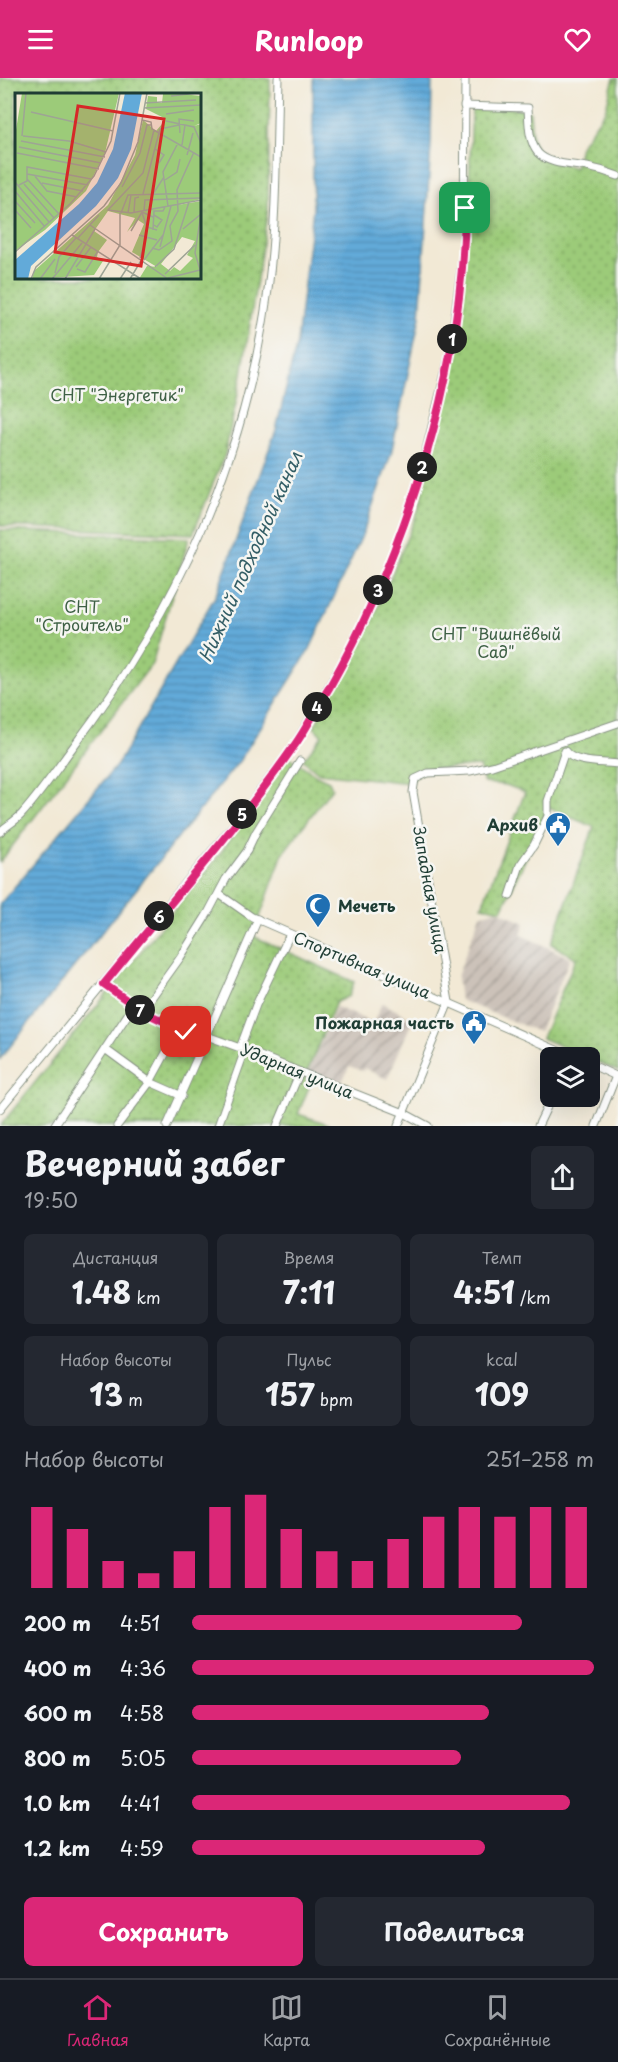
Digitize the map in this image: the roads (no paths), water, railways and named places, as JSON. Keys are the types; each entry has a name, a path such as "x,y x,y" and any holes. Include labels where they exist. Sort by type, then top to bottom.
{"street":[{"path":"0,832 24,811 98,715 132,665 181,577 218,494 254,371 266,299 277,174 278,78"},
{"path":"0,1109 244,812 294,746 348,653 388,567 420,475 450,353 464,237 465,78"},
{"path":"464,106 528,108 531,137 542,156 557,162 618,176"},
{"path":"510,896 520,865 534,845 548,816 548,801 565,751 564,742 618,723"},
{"name":"Западная улица","path":"449,1002 413,792 415,779 428,773 470,771 492,766 564,742"},
{"path":"565,751 569,757 580,760 618,764"},
{"path":"142,1011 180,958 226,879 247,852 256,832 300,761"},
{"name":"Спортивная улица","path":"219,894 258,919 290,934 550,1047"},
{"path":"167,1126 258,919"},
{"path":"218,1126 256,1005 290,934"},
{"name":"Ударная улица","path":"104,984 142,1011 183,1030 243,1049 404,1113 428,1126"},
{"path":"398,1126 449,1002"},
{"path":"54,1126 134,1005"},
{"path":"117,1126 150,1082 168,1049 183,1030"},
{"path":"105,1049 150,1082 182,1096"},
{"path":"596,1126 617,1077 600,1069"},
{"path":"277,1126 300,1072"},
{"path":"538,1126 547,1107"}],"water":[{"name":"Нижний подходной канал","path":"313,78 432,78 431,145 420,317 391,454 361,538 310,649 240,760 0,1059 0,904 117,765 216,595 276,430 297,342 313,209"}],"place":[{"name":"Архив","path":"558,848"},
{"name":"Мечеть","path":"318,929"},
{"name":"Пожарная часть","path":"474,1046"}],"park label":[{"name":"СНТ \"Энергетик\"","path":"117,395"},
{"name":"СНТ \"Строитель\"","path":"82,616"},
{"name":"СНТ \"Вишнёвый Сад\"","path":"496,643"}]}
